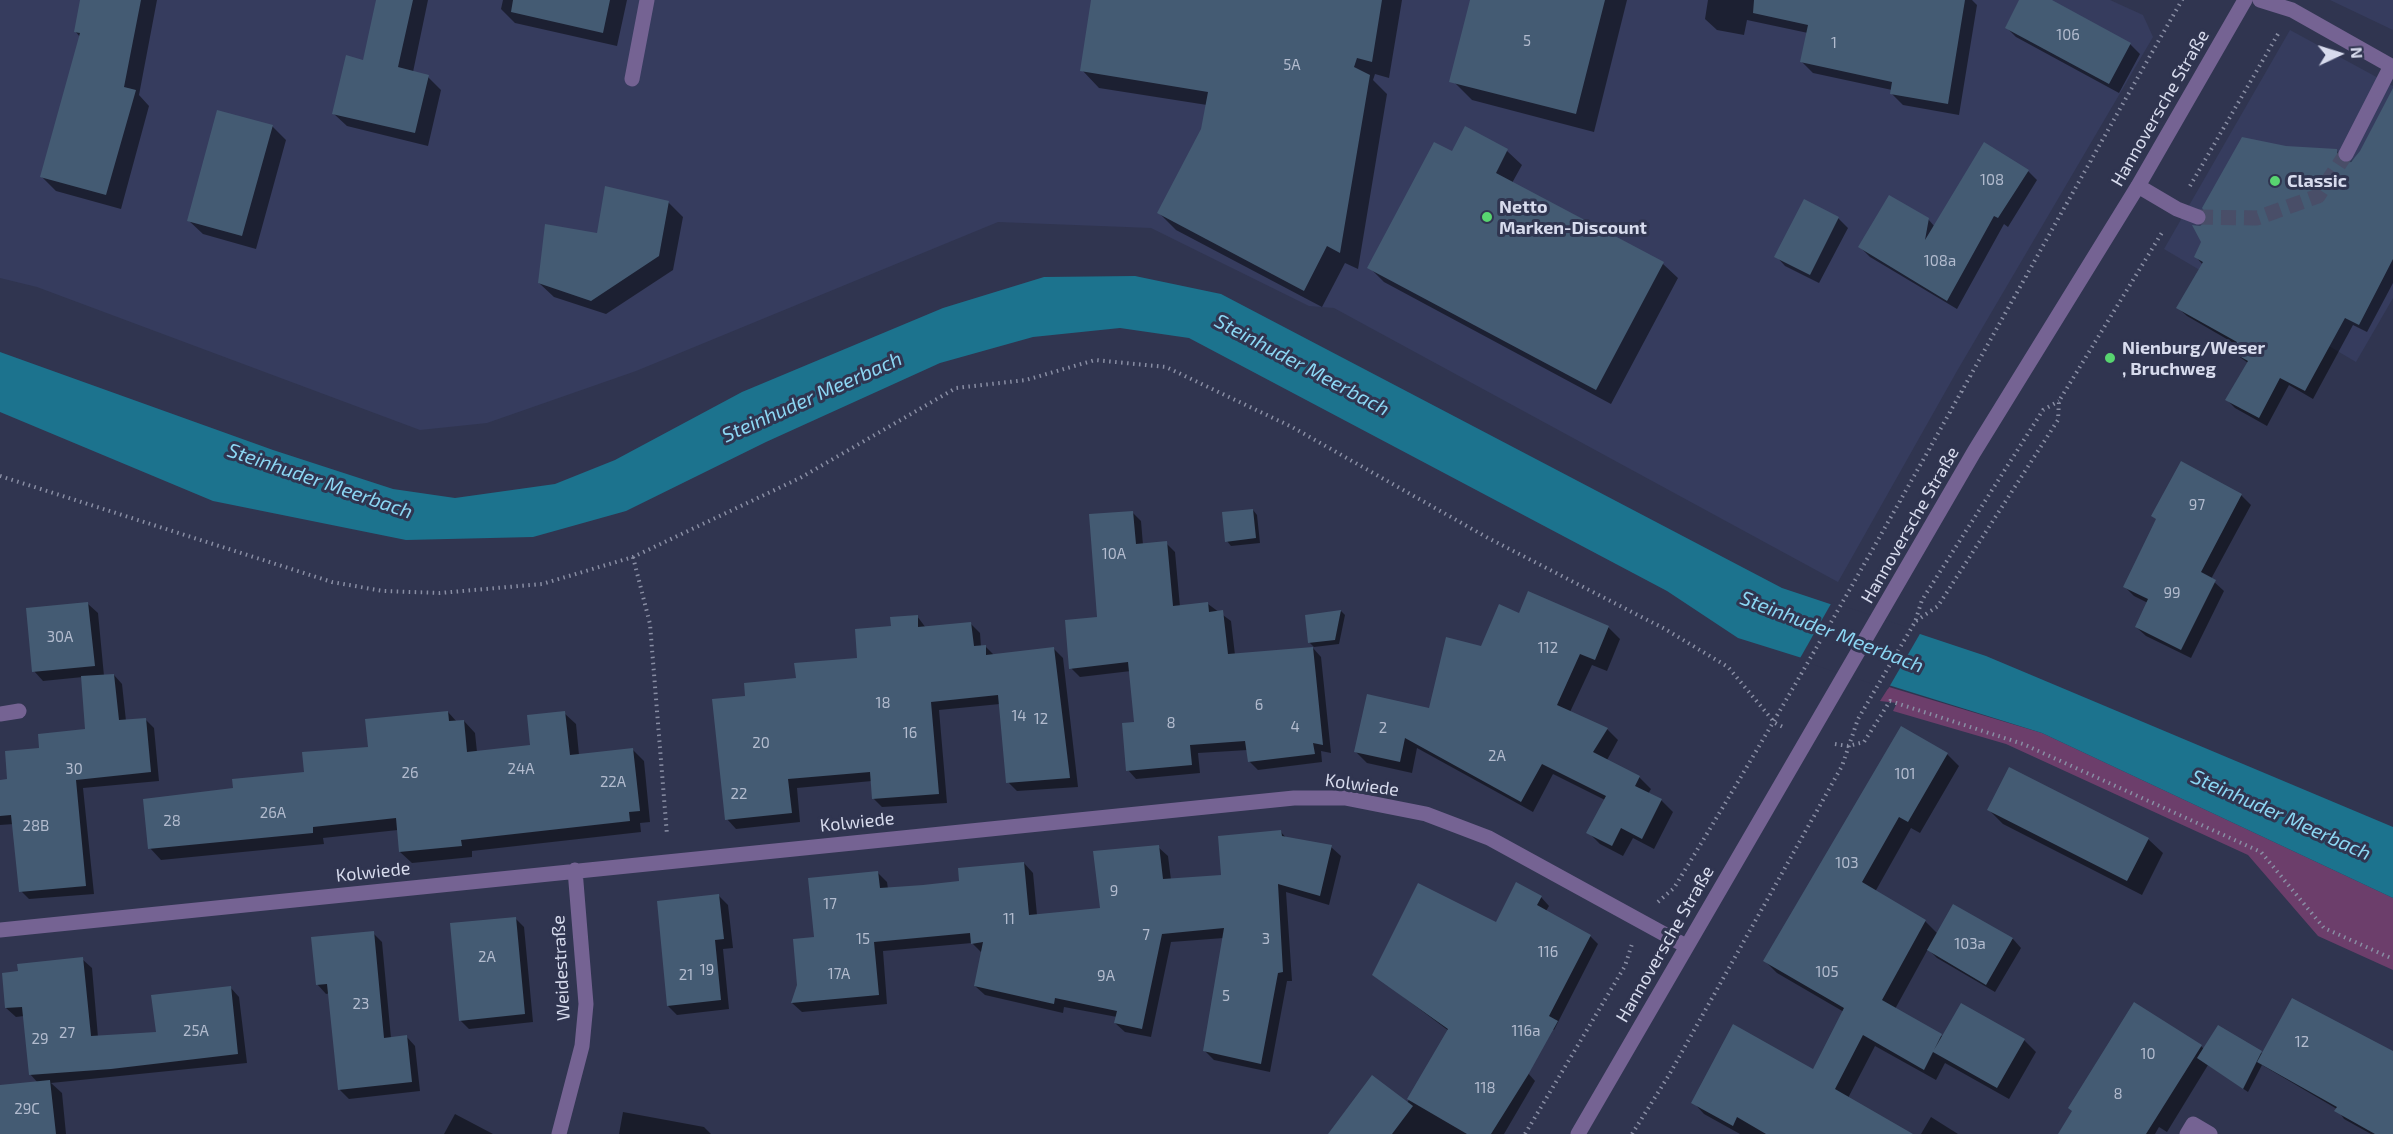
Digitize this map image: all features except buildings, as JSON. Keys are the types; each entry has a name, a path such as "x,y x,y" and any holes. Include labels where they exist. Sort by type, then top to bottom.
{"street":[{"path":"632,79 648,0"},
{"name":"Hannoversche Straße","path":"1578,1134 1686,946 1884,612 1974,452 2138,186 2245,0"},
{"path":"2260,0 2292,10 2392,67 2346,154"},
{"path":"2138,186 2177,209 2198,217"},
{"path":"0,714 19,711"},
{"name":"Kolwiede","path":"0,930 1294,798 1345,798 1426,814 1489,838 1686,946"},
{"name":"Weidestraße","path":"559,1134 582,1047 586,1004 575,870"},
{"path":"2187,1134 2193,1124 2210,1134"}],"path":[{"path":"1793,693 1939,428 2182,0"},
{"path":"0,476 332,582 383,591 440,593 542,584 633,557 800,478 956,388 1026,380 1095,360 1166,367 1292,427 1488,538 1665,629 1728,667 1775,723 1809,741 1848,746 1864,742 1890,701 2024,744 2261,852 2324,928 2393,959"},
{"path":"1632,1134 1669,1075 1842,766 1858,719 1915,622 1922,600 2043,410 2059,401 2058,420 1938,606 1915,622"},
{"path":"633,557 650,624 669,860"}],"shaded area":[{"path":"0,0 2110,0 2143,15 2153,37 1957,371 1838,582 1334,308 1309,306 1151,228 998,222 636,371 487,423 420,430 37,287 0,278"},
{"path":"2330,0 2393,0 2393,30"},
{"path":"2290,30 2393,86 2393,298 2356,362 2164,249"},
{"path":"1889,687 2042,733 2393,898 2393,970 2318,936 2248,855 2006,744 1893,711 1897,703 1880,701"}],"water":[{"name":"Steinhuder Meerbach","path":"1135,276 1221,294 1782,588 1986,656 2393,827 2393,898 2042,733 1738,638 1667,591 1189,338 1120,328 1033,337 940,363 766,442 626,511 533,537 406,540 213,501 0,412 0,352 273,450 393,489 455,498 555,484 615,460 742,392 943,308 1044,277"}],"pier":[{"path":"1832,602 1921,632 1888,689 1799,660"}],"tunnel":[{"path":"2198,217 2257,218 2318,196 2346,154"}],"place":[{"name":"Classic","path":"2275,181"},
{"name":"Netto Marken-Discount","path":"1487,217"},
{"name":"Nienburg/Weser , Bruchweg","path":"2110,358"}]}
